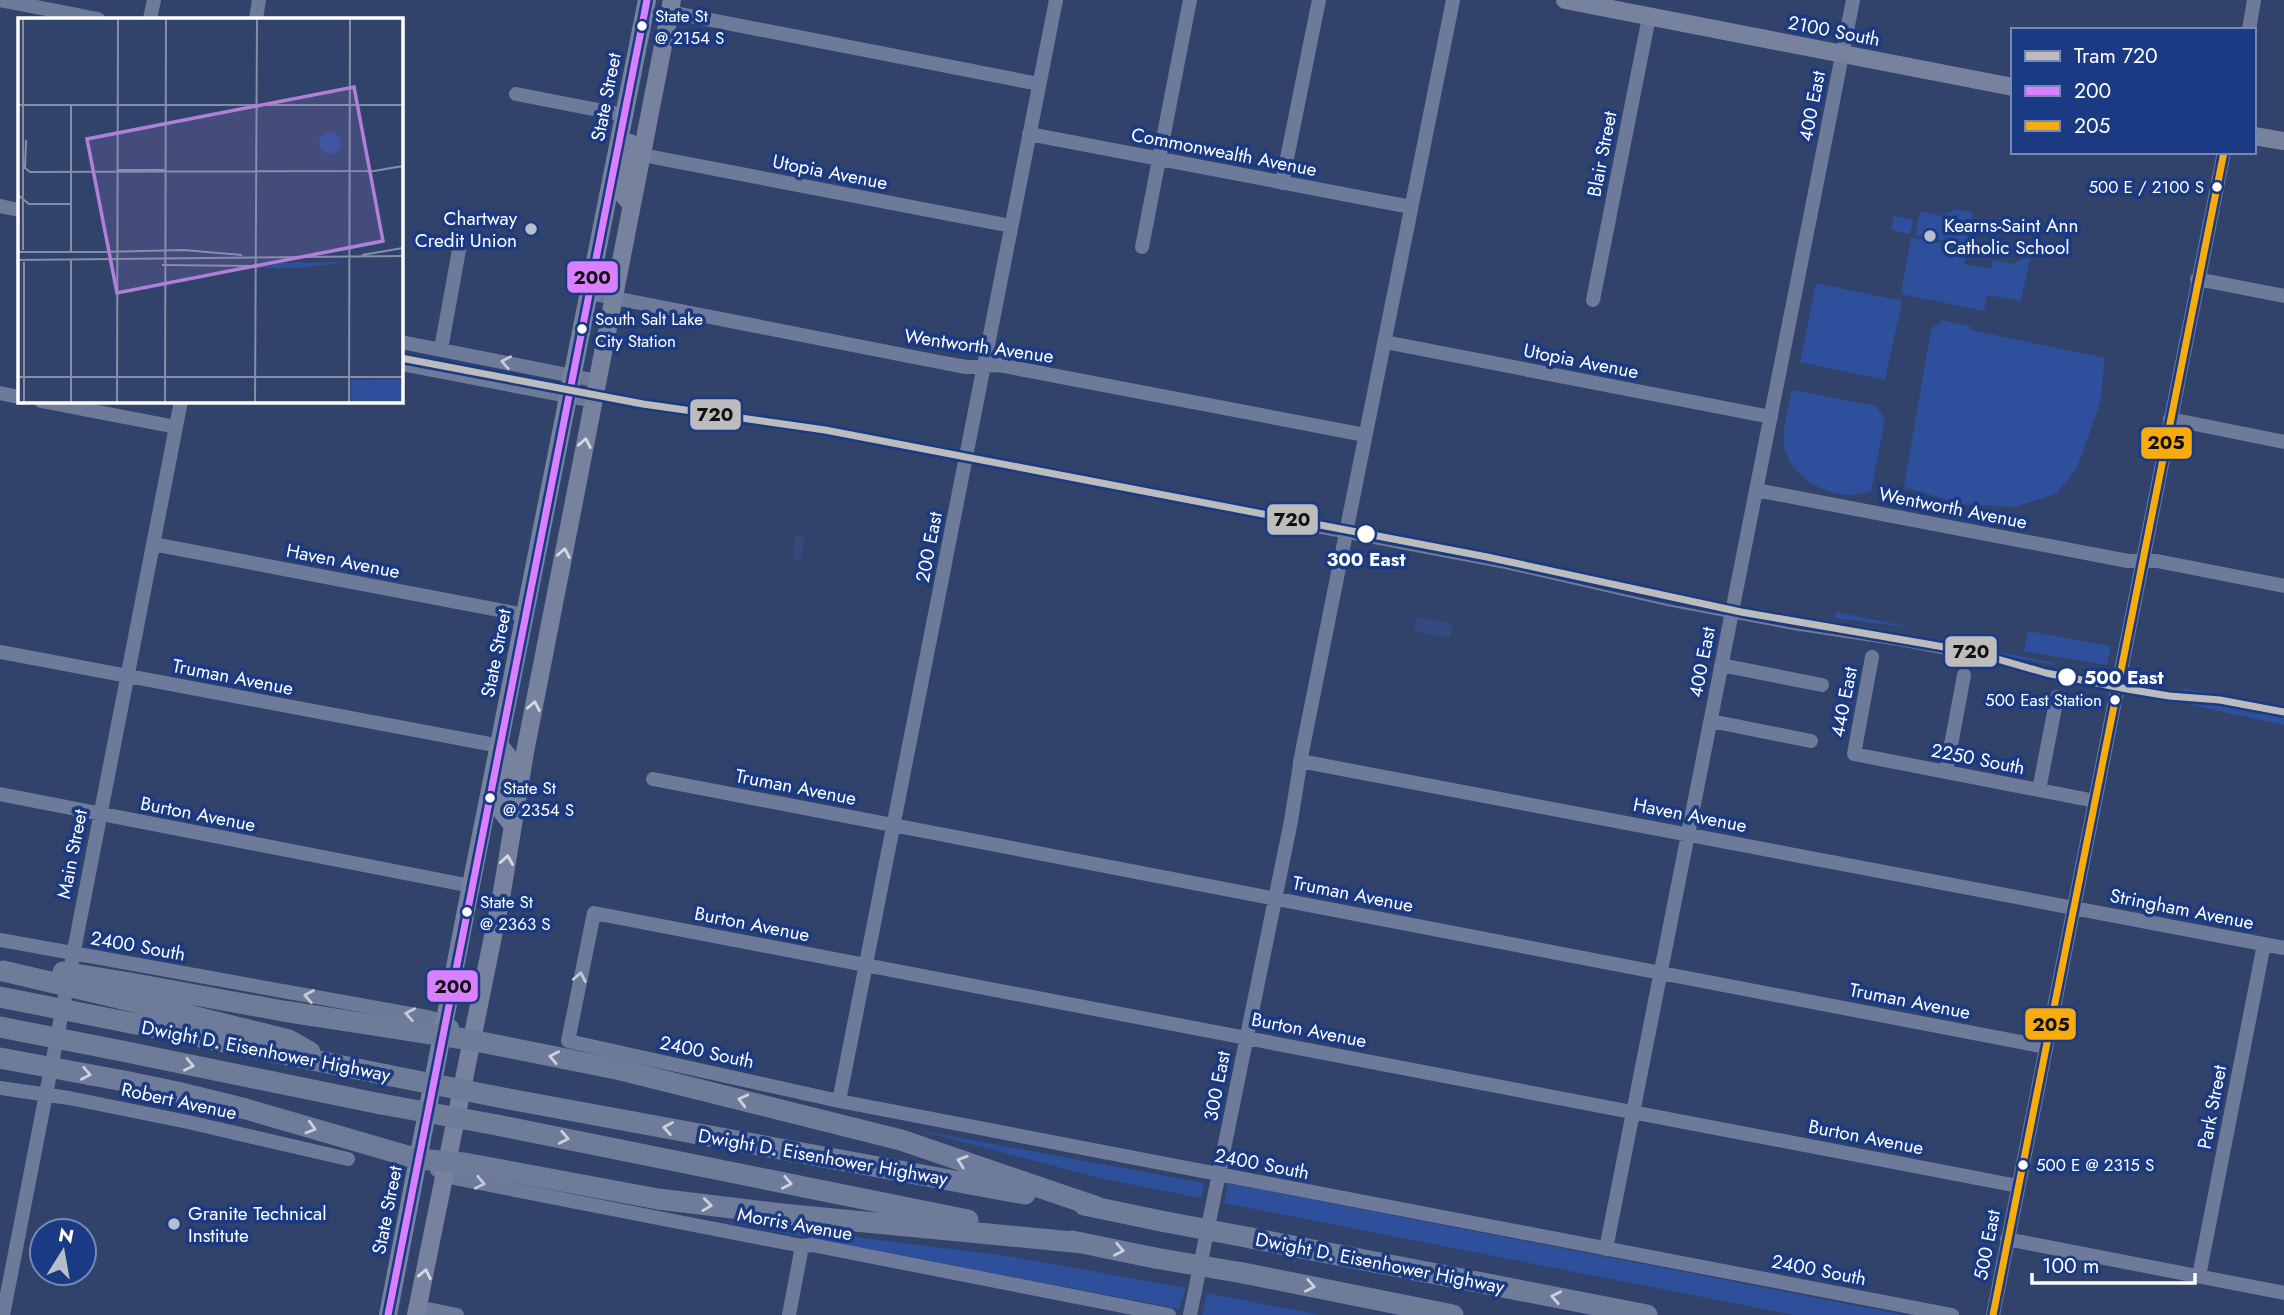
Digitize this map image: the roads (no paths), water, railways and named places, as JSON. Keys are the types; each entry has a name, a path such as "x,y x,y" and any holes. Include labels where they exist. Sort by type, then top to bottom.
{"highway":[{"path":"2,966 129,991 441,1029 471,1040 621,1070 901,1140 1097,1207"},
{"path":"129,991 289,1040 334,1064"},
{"name":"Dwight D. Eisenhower Highway","path":"0,998 498,1097 1097,1207 1647,1315"},
{"name":"Dwight D. Eisenhower Highway","path":"0,1027 1453,1315"},
{"path":"0,1058 177,1091 447,1169 782,1214 1083,1243"}],"main road":[{"name":"State Street","path":"388,1315 441,1029 500,746 647,0"},
{"name":"2100 South","path":"1565,0 2011,87"},
{"path":"417,1311 447,1169 513,826 524,752 671,6"},
{"path":"624,115 633,127 624,183 624,196 632,205"},
{"path":"2256,136 2284,141"},
{"path":"510,695 519,702 514,735 524,752"},
{"path":"500,746 511,760 502,812 513,826"}],"street":[{"path":"0,0 93,18"},
{"path":"150,18 154,0"},
{"path":"256,18 259,0"},
{"name":"200 East","path":"839,1101 1056,0"},
{"path":"1142,247 1190,0"},
{"path":"1282,183 1319,0"},
{"name":"300 East","path":"1190,1315 1291,821 1300,761 1364,435 1453,0"},
{"name":"400 East","path":"1606,1249 1853,0"},
{"path":"2249,28 2254,0"},
{"path":"671,6 758,29 1039,84"},
{"name":"Blair Street","path":"1593,300 1649,17"},
{"path":"516,94 624,115"},
{"name":"Commonwealth Avenue","path":"1029,134 1410,207"},
{"name":"500 East","path":"1993,1315 2224,154"},
{"name":"Utopia Avenue","path":"642,155 1011,226"},
{"path":"0,206 18,210"},
{"path":"441,349 459,250"},
{"path":"2197,279 2284,296"},
{"name":"Wentworth Avenue","path":"589,293 966,367 1013,367 1364,435"},
{"path":"402,342 598,381"},
{"name":"Utopia Avenue","path":"1385,342 1770,417"},
{"path":"402,364 594,401"},
{"path":"0,393 18,397"},
{"path":"46,402 176,427"},
{"name":"Main Street","path":"3,1315 7,1261 46,1095 181,402"},
{"path":"2170,419 2284,442"},
{"name":"Wentworth Avenue","path":"1756,490 2128,561 2157,561 2284,586"},
{"name":"Haven Avenue","path":"153,544 525,615"},
{"name":"Truman Avenue","path":"0,652 500,746"},
{"name":"440 East","path":"1854,754 1872,657"},
{"path":"1721,665 1822,685"},
{"path":"1946,772 1964,675"},
{"path":"2039,790 2057,697"},
{"path":"1711,721 1811,741"},
{"name":"2250 South","path":"1854,754 2095,800"},
{"name":"Haven Avenue","path":"1300,761 2073,907"},
{"name":"Truman Avenue","path":"653,779 2046,1047"},
{"name":"Burton Avenue","path":"0,794 471,886"},
{"name":"Stringham Avenue","path":"2073,907 2284,948"},
{"name":"Burton Avenue","path":"568,1041 594,913 2018,1186"},
{"name":"2400 South","path":"0,940 441,1029"},
{"name":"Park Street","path":"2199,1276 2263,944"},
{"name":"2400 South","path":"568,1041 839,1101 1952,1315"},
{"name":"Robert Avenue","path":"0,1088 188,1122 348,1159"},
{"name":"Morris Avenue","path":"447,1169 802,1246 812,1245 1170,1315"},
{"path":"2007,1239 2284,1293"},
{"path":"789,1315 802,1246"},
{"path":"417,1311 457,1315"}],"tram line":[{"name":"720","path":"402,358 643,404 825,430 1487,557 1741,612 1973,652 2046,673 2127,689 2220,700 2284,712"},
{"path":"1210,504 1300,529 1505,568 1667,605 2046,673"}],"place":[{"name":"State St @ 2154 S","path":"642,26"},
{"name":"500 E / 2100 S","path":"2217,187"},
{"name":"Chartway Credit Union","path":"531,229"},
{"name":"Kearns-Saint Ann Catholic School","path":"1930,236"},
{"name":"South Salt Lake City Station","path":"582,329"},
{"name":"300 East","path":"1366,534"},
{"name":"500 East","path":"2067,677"},
{"name":"500 East Station","path":"2115,700"},
{"name":"State St @ 2354 S","path":"490,798"},
{"name":"State St @ 2363 S","path":"467,912"},
{"name":"500 E @ 2315 S","path":"2023,1165"},
{"name":"Granite Technical Institute","path":"174,1224"}]}
